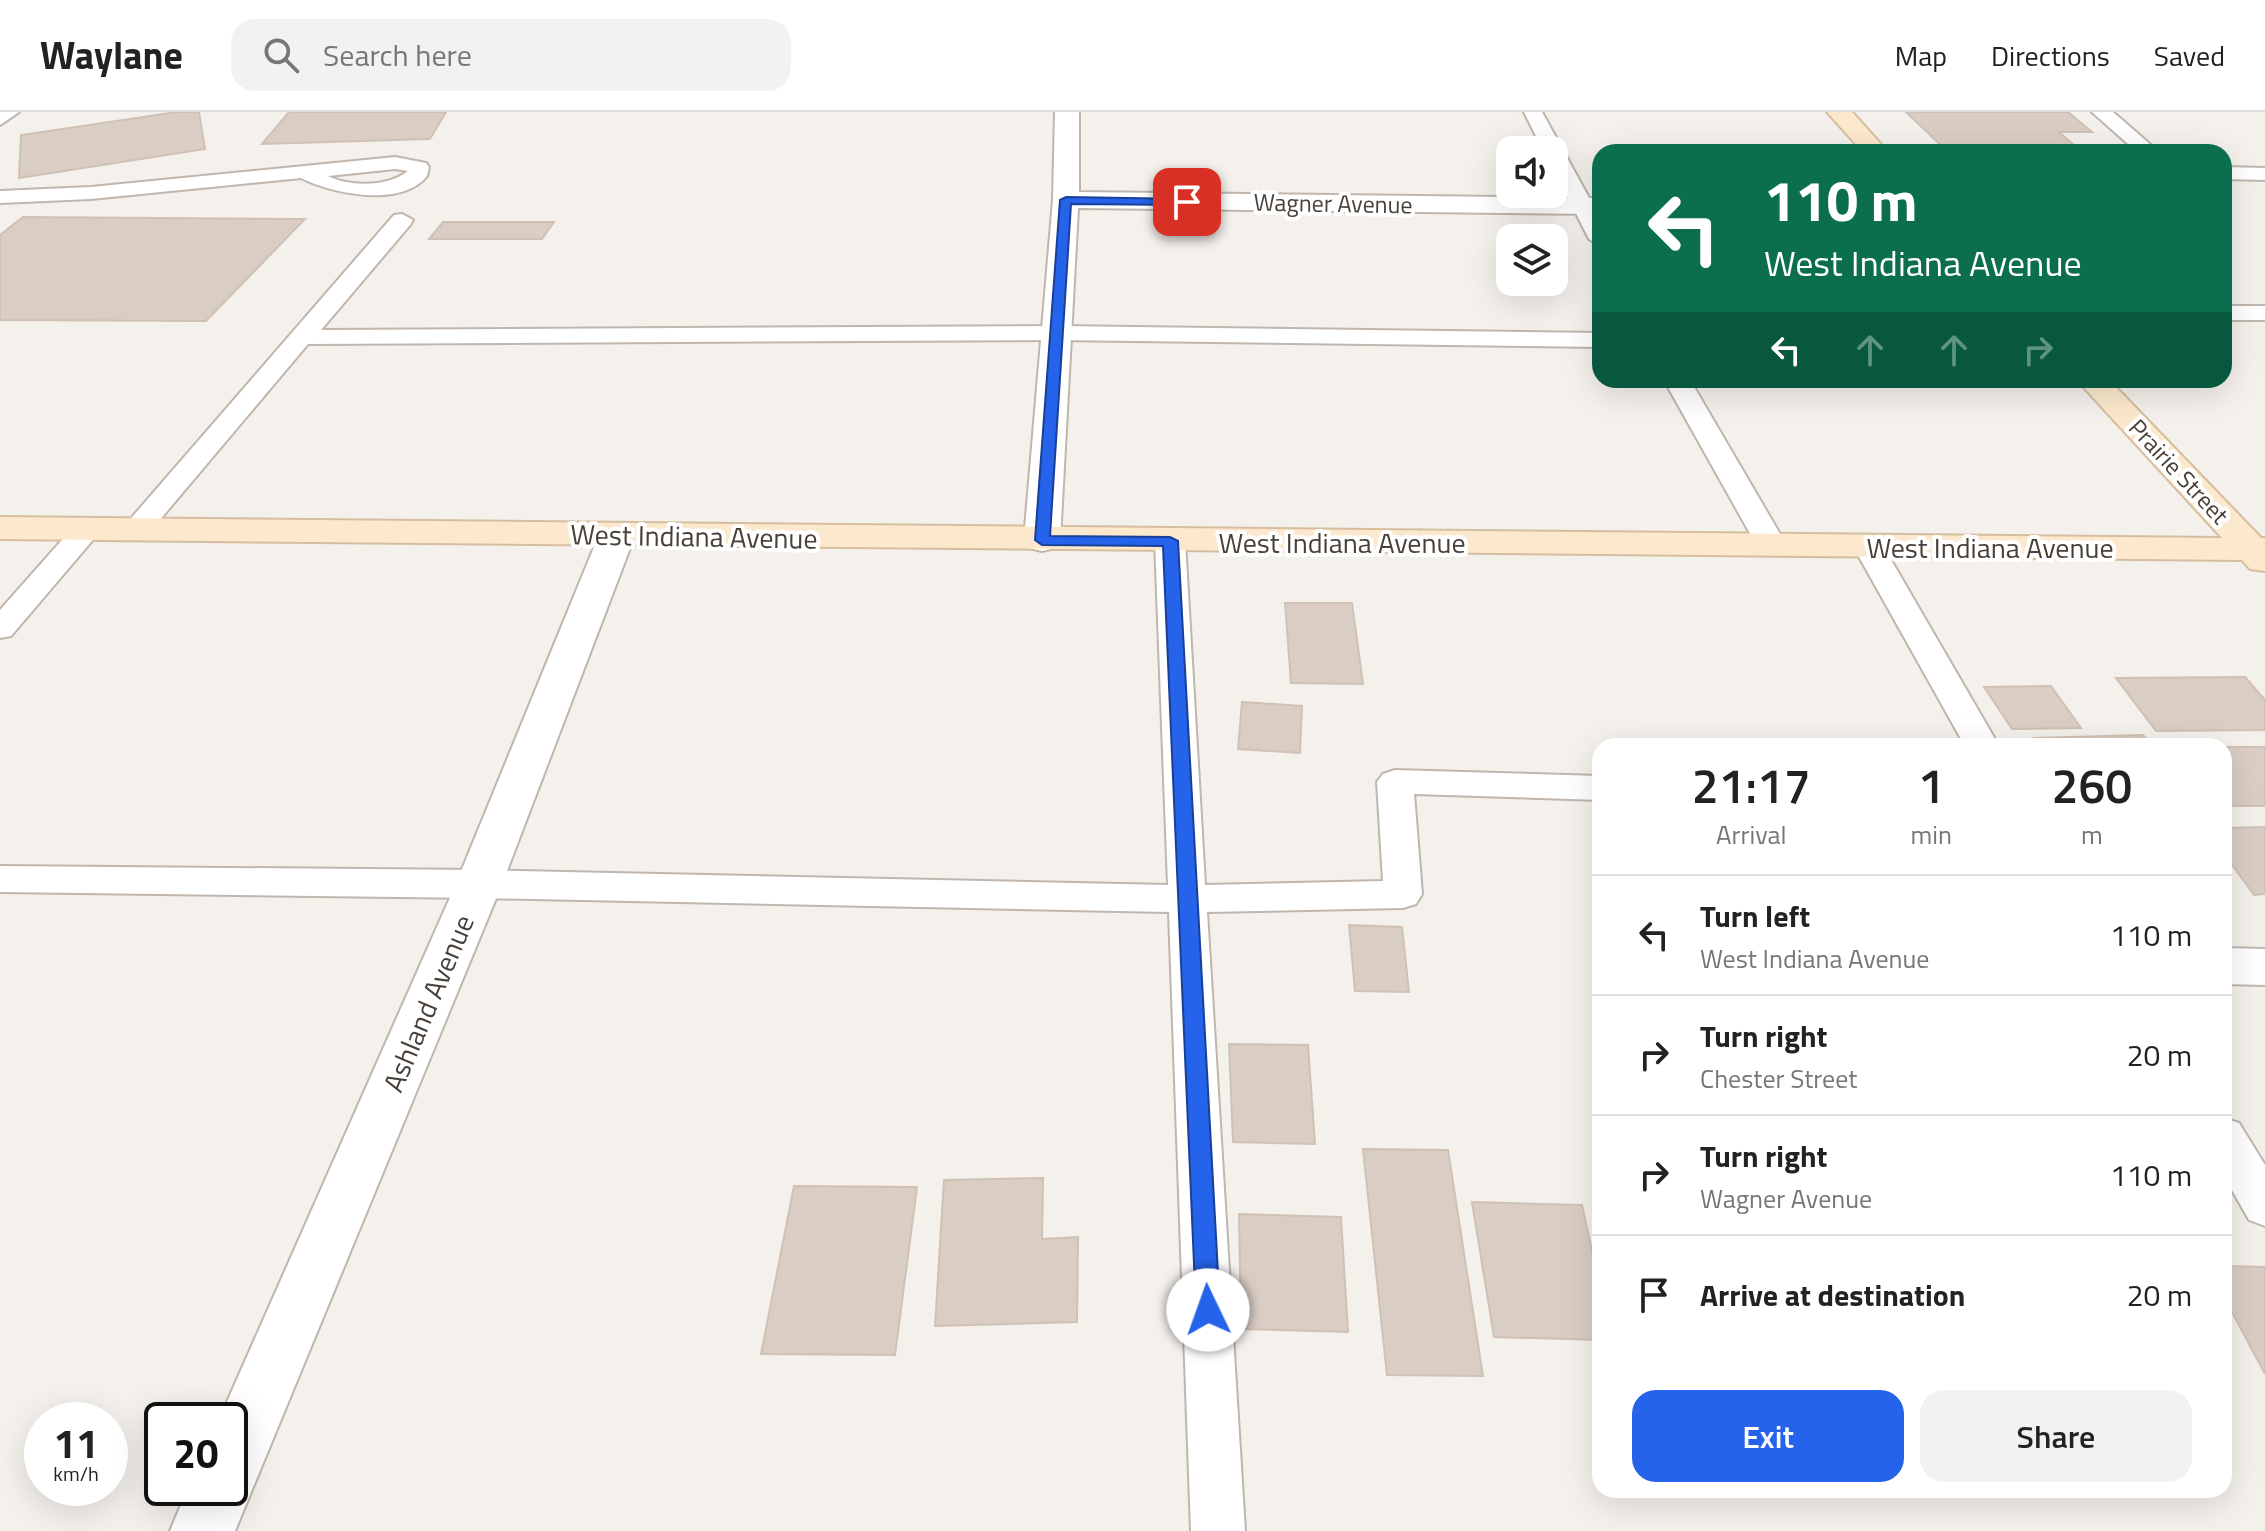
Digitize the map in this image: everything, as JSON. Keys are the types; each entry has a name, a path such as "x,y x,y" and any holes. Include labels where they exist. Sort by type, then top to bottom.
{"street":[{"path":"1042,540 1066,200 1067,112"},
{"path":"1839,112 1869,144"},
{"name":"Wagner Avenue","path":"1066,200 1592,206"},
{"name":"Prairie Street","path":"2100,388 2261,554"},
{"name":"West Indiana Avenue","path":"0,528 1868,546 2261,554"},
{"name":"Ashland Avenue","path":"248,1425 479,884 617,535"},
{"path":"2232,966 2265,967"},
{"path":"202,1531 213,1506"}],"lane":[{"path":"0,119 10,112"},
{"path":"1533,112 1546,136"},
{"path":"2101,112 2139,144"},
{"path":"1568,171 1592,206"},
{"path":"0,197 91,193 304,172"},
{"path":"2232,175 2260,182"},
{"path":"137,529 402,220"},
{"path":"2232,313 2265,313"},
{"path":"301,337 1056,333 1592,340"},
{"path":"1682,388 1772,546"},
{"path":"0,629 87,529"},
{"path":"1170,541 1218,1531"},
{"path":"1868,546 1977,738"},
{"path":"0,879 479,884 1189,899 1403,894 1395,782 1592,788"},
{"path":"2232,1150 2265,1206"}],"building":[{"path":"177,112 199,112 205,149 19,178 21,135"},
{"path":"289,112 446,112 430,139 262,144"},
{"path":"1906,112 2068,112 2092,132 2059,132 2073,144 1940,144"},
{"path":"23,217 305,219 206,321 0,320 0,235"},
{"path":"443,222 554,222 542,239 429,239"},
{"path":"1285,603 1352,603 1363,684 1291,683"},
{"path":"2245,677 2265,700 2265,730 2156,731 2116,678"},
{"path":"2051,686 2081,728 2012,729 1984,687"},
{"path":"1242,702 1302,706 1300,753 1238,749"},
{"path":"2143,735 2145,738 2034,738"},
{"path":"2232,747 2265,747 2265,806 2233,806"},
{"path":"2265,827 2265,894 2254,895 2232,865 2232,828"},
{"path":"1349,925 1402,927 1409,992 1355,991"},
{"path":"1229,1044 1308,1045 1315,1144 1233,1142"},
{"path":"1363,1149 1448,1150 1483,1376 1387,1375"},
{"path":"1043,1178 1042,1239 1078,1237 1077,1322 935,1326 944,1180"},
{"path":"794,1186 917,1187 895,1355 761,1354"},
{"path":"1472,1202 1582,1205 1592,1251 1592,1340 1494,1337"},
{"path":"1239,1214 1341,1217 1348,1332 1241,1329"},
{"path":"2232,1266 2265,1267 2265,1374 2232,1312"}],"route":[{"path":"1187,202 1066,200 1042,540 1170,541 1208,1310"}]}
